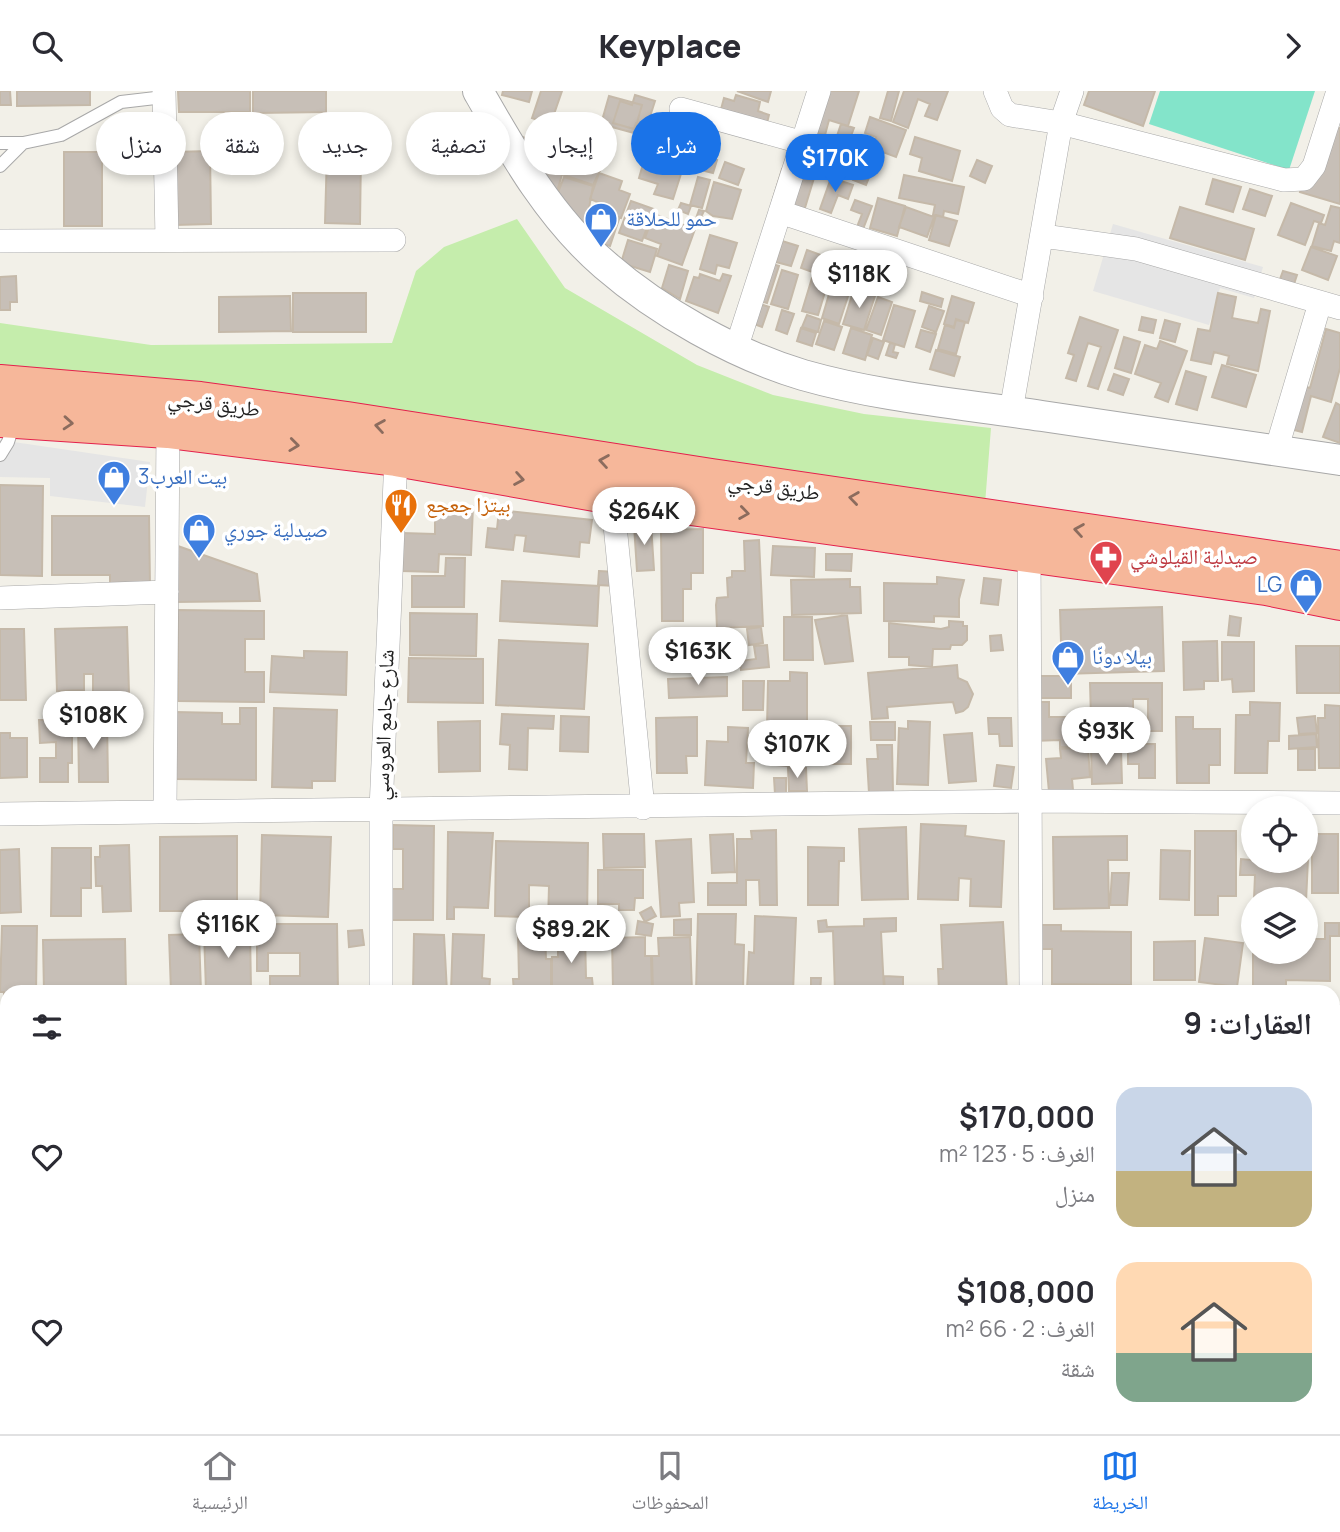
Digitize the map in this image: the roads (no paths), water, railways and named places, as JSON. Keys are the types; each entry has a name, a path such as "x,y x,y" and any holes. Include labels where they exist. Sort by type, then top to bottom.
{"highway":[{"name":"طريق قرجي","path":"0,384 200,401 307,415 711,478 1340,601"},
{"name":"طريق قرجي","path":"7,419 168,429 396,457 611,495 1340,570"}],"street":[{"path":"478,91 544,199 604,265 649,298 736,349 804,375 910,397 1340,460"},
{"path":"736,349 819,91"},
{"path":"995,91 1002,109 1010,115 1061,123 1283,180 1304,179 1314,166 1338,91"},
{"path":"1011,411 1061,123 1072,91"},
{"path":"164,94 167,239"},
{"path":"681,109 804,143"},
{"path":"780,212 1032,296"},
{"path":"1043,236 1136,249 1330,306 1276,451"},
{"path":"0,241 394,240"},
{"path":"165,810 168,429"},
{"name":"شارع جامع العروسي","path":"381,985 381,810 396,457"},
{"path":"611,495 643,808"},
{"path":"1028,538 1031,985"},
{"path":"0,598 167,592"},
{"path":"0,814 165,810 643,808 1028,800 1340,803"}],"lane":[{"path":"0,143 23,143 61,135 121,102 164,94"},
{"path":"0,166 23,143"},
{"path":"0,454 8,442 7,419"}],"place":[{"name":"حمو للحلاقة","path":"601,249"},
{"name":"بيت العرب3","path":"114,507"},
{"name":"بيتزا جعجع","path":"401,535"},
{"name":"صيدلية جوري","path":"199,560"},
{"name":"صيدلية القيلوشي","path":"1106,587"},
{"name":"LG","path":"1306,615"},
{"name":"بيلا دونّا","path":"1068,687"}]}
